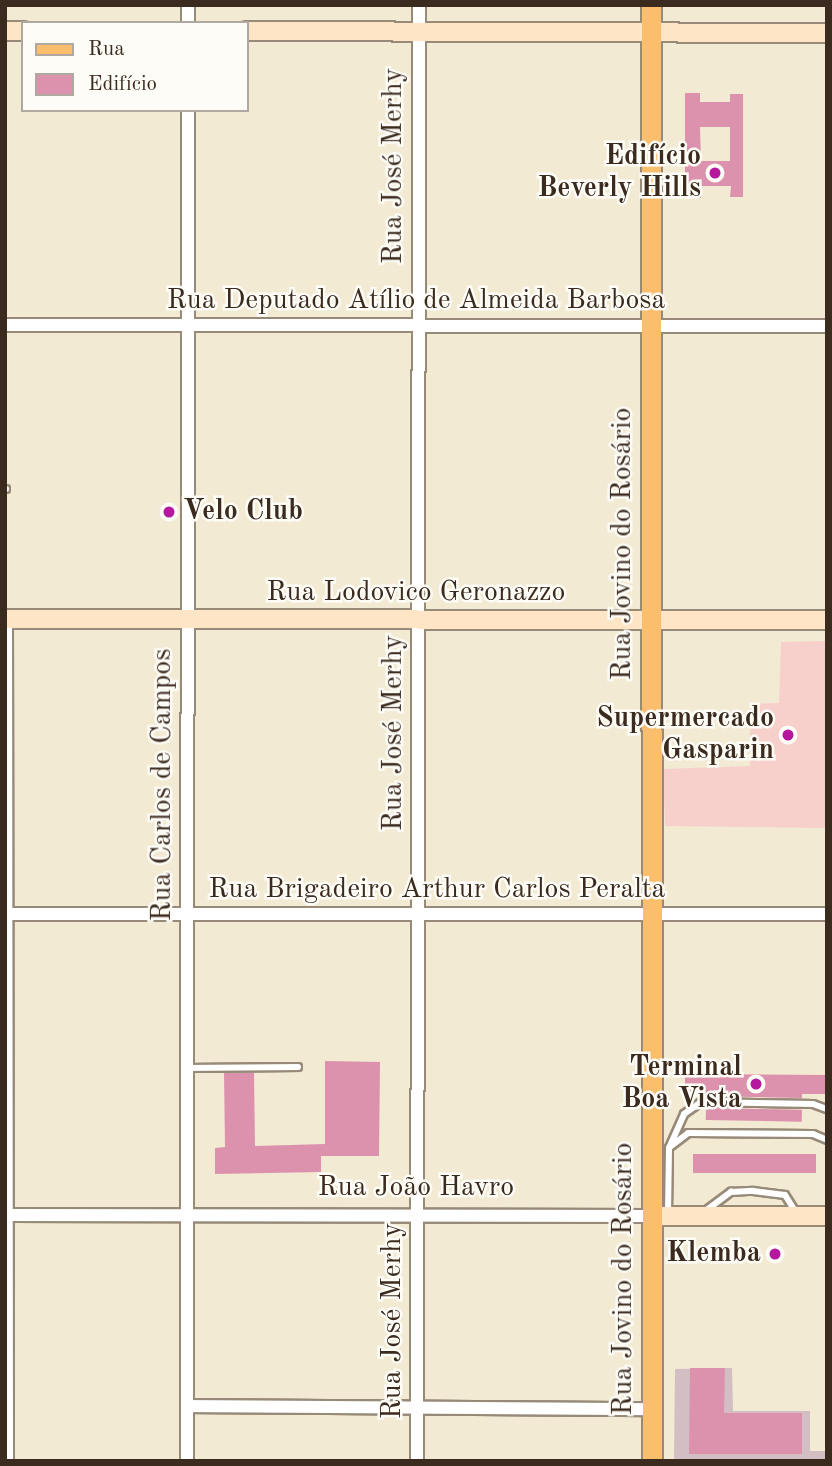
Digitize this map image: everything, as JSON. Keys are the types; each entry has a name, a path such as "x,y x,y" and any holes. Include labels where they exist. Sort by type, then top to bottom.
{"main road":[{"name":"Rua Jovino do Rosário","path":"651,5 651,914 660,1216 652,1461"},
{"path":"248,32 827,33"},
{"name":"Rua Lodovico Geronazzo","path":"6,619 827,620"},
{"name":"Rua João Havro","path":"660,1216 827,1216"}],"street":[{"name":"Rua José Merhy","path":"417,1461 419,5"},
{"name":"Rua Carlos de Campos","path":"187,1461 188,112"},
{"name":"Rua Deputado Atílio de Almeida Barbosa","path":"5,325 827,326"},
{"path":"6,619 7,1461"},
{"name":"Rua Brigadeiro Arthur Carlos Peralta","path":"6,914 827,914"},
{"name":"Rua João Havro","path":"6,1215 417,1213 660,1216"},
{"path":"187,1406 652,1409"}],"lane":[{"path":"187,1068 298,1067"},
{"path":"660,1216 669,1148 684,1114 701,1102 813,1104 827,1109"},
{"path":"669,1148 688,1133 813,1134 827,1140"},
{"path":"700,1216 731,1192 753,1191 785,1195 798,1216"}],"shaded area":[{"name":"Supermercado Gasparin","path":"827,641 827,828 665,826 663,769 750,766 750,704 779,703 781,642"},
{"path":"732,1368 733,1411 810,1411 810,1451 827,1451 827,1461 674,1461 675,1369"}],"building":[{"path":"685,93 700,93 700,102 730,102 730,94 743,94 743,197 730,197 731,186 701,186 701,198 685,198","holes":["700,127 730,127 730,161 701,161"]},
{"path":"325,1061 380,1062 379,1156 321,1156 321,1172 215,1174 215,1148 225,1147 224,1073 254,1073 255,1146 325,1144"},
{"name":"Terminal Boa Vista","path":"685,1074 827,1075 827,1094 802,1094 802,1098 706,1096 685,1093"},
{"path":"706,1108 802,1110 802,1122 706,1120"},
{"name":"Terminal Boa Vista","path":"693,1154 816,1154 816,1173 693,1173"},
{"path":"690,1368 725,1368 724,1413 802,1413 802,1454 689,1454"}],"place":[{"name":"Edifício Beverly Hills","path":"715,173"},
{"name":"Velo Club","path":"169,512"},
{"name":"Supermercado Gasparin","path":"788,735"},
{"name":"Terminal Boa Vista","path":"756,1084"},
{"name":"Klemba","path":"775,1254"}]}
